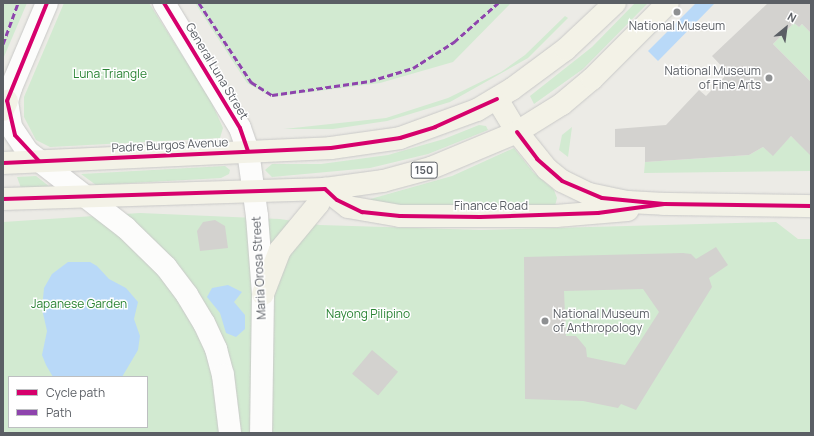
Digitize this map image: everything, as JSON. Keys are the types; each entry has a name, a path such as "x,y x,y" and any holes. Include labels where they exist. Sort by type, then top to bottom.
{"main road":[{"name":"Padre Burgos Avenue","path":"3,163 331,148 400,138 442,124 497,99 538,72 615,3"},
{"name":"150","path":"3,199 84,195 254,192 325,189 376,182 432,168 517,132 576,93 668,3"},
{"name":"Finance Road","path":"497,99 517,132 537,159 562,181 602,198 664,204 811,206"},
{"path":"556,216 564,210 566,204 567,192 562,181"},
{"name":"Finance Road","path":"325,189 336,200 362,212 400,216 556,216 644,209 664,204"},
{"path":"263,294 280,250 318,204 325,189"}],"street":[{"path":"47,3 5,105 15,136 39,161 126,228 166,267 204,322 223,375 230,433"},
{"name":"General Luna Street","path":"164,3 240,128 248,152"},
{"name":"Maria Orosa Street","path":"248,152 254,192 263,294 261,433"}],"green space":[{"path":"3,3 27,3 3,59"},
{"name":"Luna Triangle","path":"64,3 149,3 210,99 223,128 220,138 50,147 36,140 24,117 24,97"},
{"path":"195,3 511,3 453,62 380,83 272,97 247,83"},
{"path":"635,3 648,3 583,69 534,104 530,96 592,47"},
{"path":"565,16 568,18 528,58 450,102 387,121 333,129 284,129 386,118 448,98 501,72 525,55"},
{"path":"794,23 799,27 802,24 811,33 811,82 773,44"},
{"path":"479,125 486,126 488,130 428,154 370,168 272,177 265,170 272,164 321,164 388,155 444,139"},
{"path":"572,127 568,157 559,150 562,135"},
{"path":"791,136 811,154 811,171 644,173 645,162 749,155 763,147 773,155"},
{"path":"514,148 533,172 554,190 557,198 555,206 454,214 367,200 452,176"},
{"path":"225,166 230,170 229,174 221,178 96,185 81,174"},
{"path":"36,176 50,187 21,188 17,177"},
{"path":"140,213 280,219 320,225 481,230 776,222 798,239 811,239 811,433 3,433 3,222"}],"water":[{"path":"696,3 715,3 658,61 648,51"},
{"path":"68,262 90,262 97,266 109,279 126,288 138,302 134,319 140,336 138,350 123,376 52,376 42,355 47,331 42,309 44,288 52,274"},
{"path":"228,285 242,292 234,302 245,315 245,329 236,337 226,333 220,313 207,297 212,288"}],"building":[{"path":"768,3 811,3 811,33 802,24 799,27 794,23 773,44 811,82 811,156 791,136 773,156 763,147 749,155 645,162 645,147 615,147 615,129 666,125 699,90 706,96 728,73 712,56"},
{"path":"215,220 225,226 228,248 200,251 197,231 203,222"},
{"name":"National Museum of Anthropology","path":"716,247 728,265 709,278 712,287 636,410 621,404 618,408 583,401 525,399 524,257 683,253 691,254 696,259","holes":["643,289 659,312 625,365 587,357 586,348 576,336 566,336 564,291"]},
{"path":"372,350 398,372 378,396 352,374"}],"marked path":[{"path":"3,44 18,3"},
{"path":"199,3 251,82 272,95 370,81 413,68 454,42 498,3"}],"cycle path":[{"path":"39,161 15,135 7,101 47,3"},
{"path":"164,3 240,128 248,151"},
{"path":"3,163 331,148 400,138 435,127 497,99"},
{"path":"517,132 537,159 562,181 602,198 664,204 811,206"},
{"path":"3,199 325,189 337,200 362,212 400,216 480,217 598,213 664,204"}],"place":[{"name":"National Museum","path":"677,12"},
{"name":"National Museum of Fine Arts","path":"769,78"},
{"name":"National Museum of Anthropology","path":"545,321"}],"park label":[{"name":"Japanese Garden","path":"79,304"},
{"name":"Nayong Pilipino","path":"368,314"}]}
